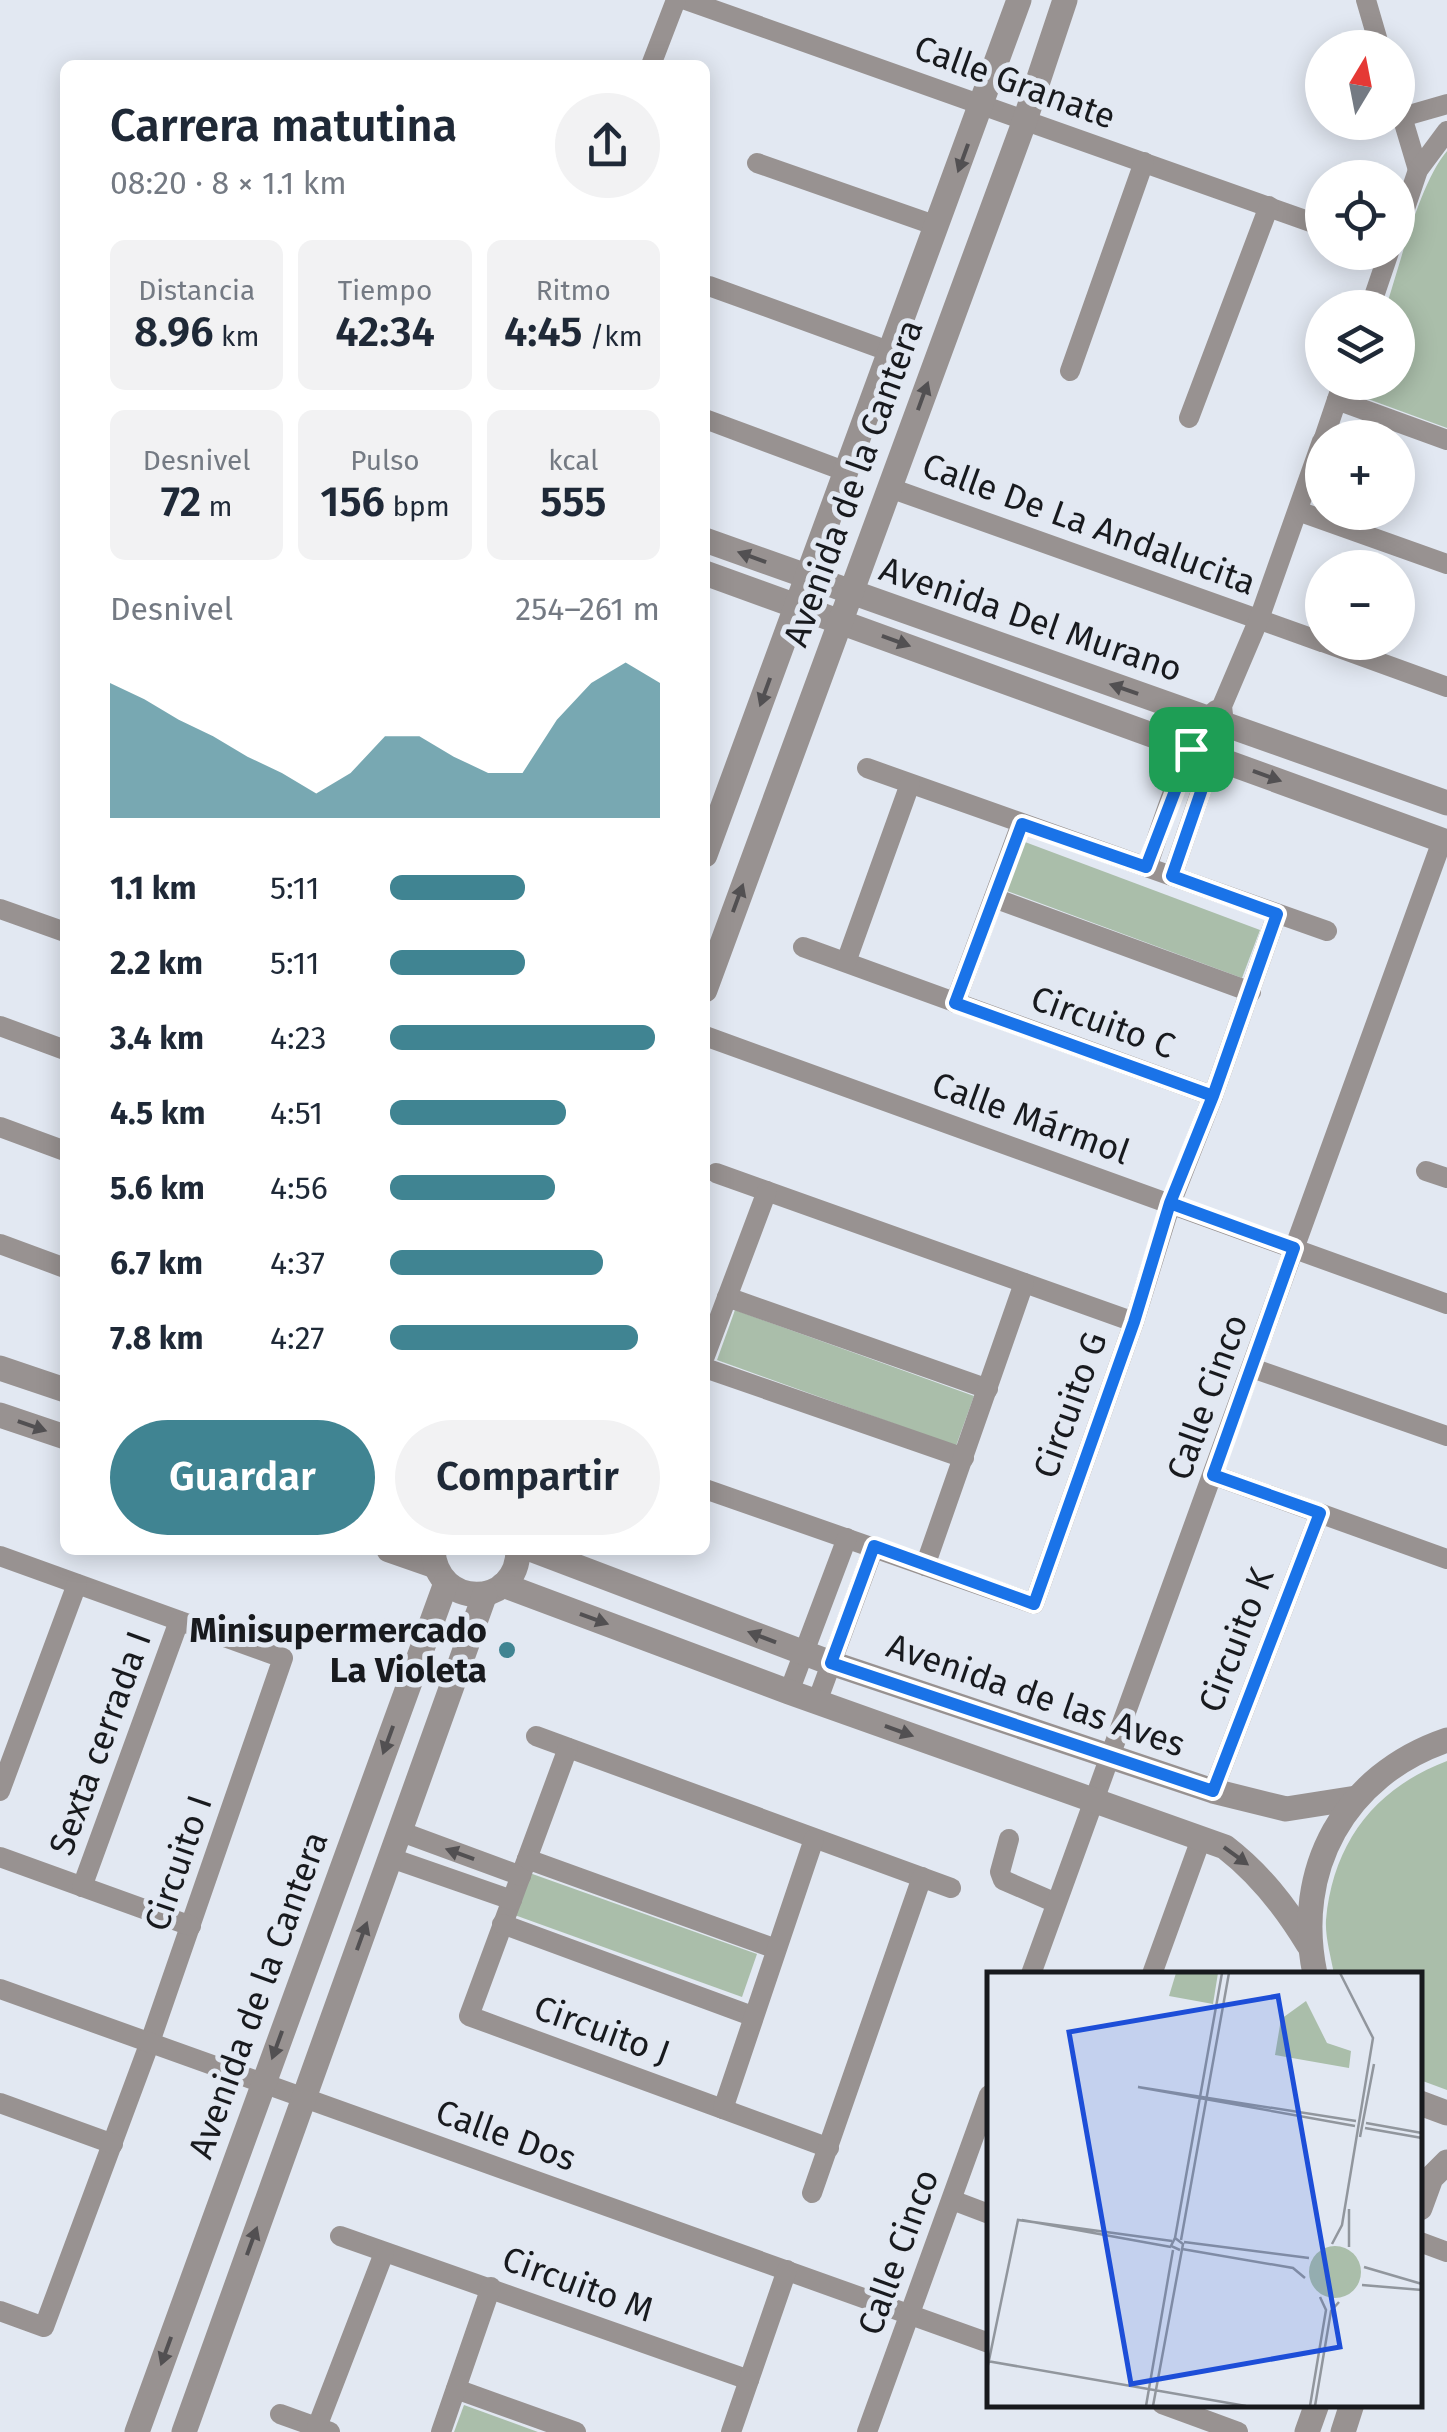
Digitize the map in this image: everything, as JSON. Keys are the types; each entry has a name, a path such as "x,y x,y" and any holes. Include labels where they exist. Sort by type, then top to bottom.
{"street":[{"path":"654,60 676,0"},
{"name":"Calle Granate","path":"686,0 1305,220"},
{"name":"Avenida de la Cantera","path":"710,840 1019,0"},
{"name":"Avenida de la Cantera","path":"710,976 1065,0"},
{"path":"1366,0 1375,30"},
{"path":"1415,108 1447,104"},
{"path":"1415,179 1447,131"},
{"path":"1409,140 1418,170"},
{"path":"1070,371 1144,162"},
{"path":"758,163 937,226"},
{"path":"1189,418 1269,206"},
{"path":"710,286 891,352"},
{"path":"1360,400 1447,440"},
{"path":"710,421 847,472"},
{"name":"Calle De La Andalucita","path":"890,488 1305,636"},
{"path":"1146,867 1202,753 1259,620 1305,491"},
{"path":"1298,511 1447,564"},
{"name":"Avenida Del Murano","path":"710,542 1217,716 1447,802"},
{"name":"Avenida Del Murano","path":"710,575 1445,841"},
{"name":"Calle De La Andalucita","path":"1373,660 1447,687"},
{"path":"1172,876 1202,753"},
{"path":"867,768 1327,930"},
{"path":"846,962 910,784"},
{"path":"955,1003 1022,824"},
{"name":"Calle Cinco","path":"1032,1972 1445,841"},
{"path":"994,898 1251,992"},
{"path":"0,909 60,930"},
{"path":"1134,1322 1170,1203 1213,1096 1277,914"},
{"name":"Circuito C","path":"803,946 1213,1096"},
{"path":"0,1026 60,1048"},
{"name":"Calle Mármol","path":"710,1038 1447,1304"},
{"path":"0,1127 60,1149"},
{"path":"1426,1171 1447,1178"},
{"name":"Circuito G","path":"710,1491 1034,1604 1134,1322 716,1173"},
{"path":"710,1343 766,1191"},
{"path":"0,1244 60,1266"},
{"path":"925,1566 1024,1283"},
{"path":"727,1297 988,1389"},
{"path":"0,1368 60,1388"},
{"path":"1252,1368 1447,1436"},
{"path":"710,1370 964,1458"},
{"path":"0,1415 60,1435"},
{"path":"1213,1475 1447,1559"},
{"name":"Circuito K","path":"1213,1791 1320,1513"},
{"path":"789,1692 847,1538"},
{"path":"817,1702 874,1546"},
{"path":"404,1555 438,1566 457,1591 494,1590 1224,1847 1254,1869 1308,1944"},
{"path":"184,2432 400,1831 494,1590 513,1574 517,1555"},
{"name":"Avenida de las Aves","path":"546,1555 831,1663 1213,1791 1286,1808 1356,1798"},
{"name":"Circuito I","path":"0,1556 284,1658 150,2042 44,2327 0,2311"},
{"name":"Avenida de la Cantera","path":"137,2432 263,2082 438,1566"},
{"path":"0,1791 78,1584"},
{"name":"Sexta cerrada I","path":"82,1887 179,1621"},
{"path":"536,1736 951,1888"},
{"path":"1315,1972 1308,1944 1311,1892 1327,1842 1356,1798 1386,1770 1422,1748 1447,1740"},
{"name":"Circuito J","path":"568,1748 468,2016 829,2148"},
{"path":"400,1831 776,1949"},
{"path":"1153,1972 1201,1838"},
{"path":"722,2109 814,1839"},
{"path":"1008,1839 1000,1872 1003,1880 1056,1903"},
{"path":"0,1857 191,1926"},
{"path":"391,1858 512,1900"},
{"path":"812,2194 922,1877"},
{"path":"502,1924 752,2016"},
{"name":"Calle Dos","path":"0,1988 987,2342"},
{"name":"Calle Cinco","path":"867,2432 987,2103"},
{"path":"1422,2104 1447,2113"},
{"path":"1,2107 113,2144"},
{"path":"1422,2203 1431,2178 1447,2163"},
{"path":"952,2200 987,2213"},
{"name":"Circuito M","path":"340,2236 748,2380"},
{"path":"1422,2243 1447,2252"},
{"path":"280,2414 323,2430 384,2253"},
{"path":"731,2432 787,2270"},
{"path":"442,2432 491,2288"},
{"path":"456,2389 576,2432"},
{"path":"1174,2407 1238,2432"},
{"path":"1307,2432 1316,2407"},
{"path":"1343,2432 1351,2407"}],"green space":[{"path":"1447,151 1447,428 1371,400 1415,400 1415,290 1391,290 1397,270 1415,270 1415,216"},
{"path":"1025,842 1260,930 1242,978 1007,891"},
{"path":"735,1310 974,1396 956,1446 717,1360"},
{"path":"1447,1761 1447,2090 1422,2081 1422,1972 1334,1972 1327,1940 1330,1892 1348,1843 1379,1803 1421,1772"},
{"path":"524,1871 757,1954 742,1997 509,1913"},
{"path":"464,2405 538,2432 454,2432"}],"place":[{"name":"Minisupermercado La Violeta","path":"507,1650"}],"route":[{"path":"1191,749 1146,867 1022,824 955,1003 1213,1096 1170,1203 1294,1248 1213,1475 1320,1513 1213,1791 831,1663 874,1546 1034,1604 1134,1322 1170,1203 1213,1096 1277,914 1172,876 1213,757 1191,749"}]}
